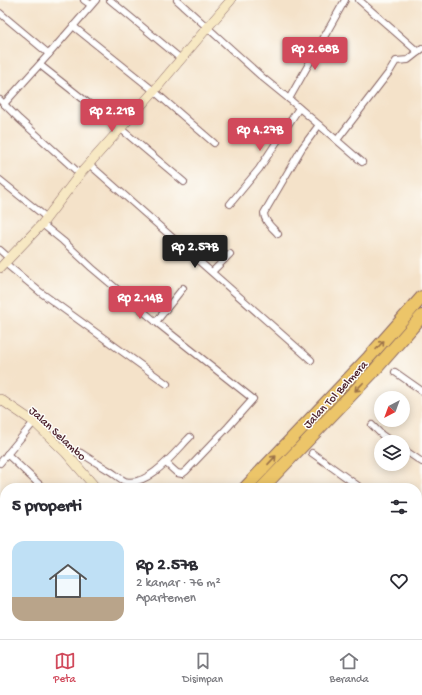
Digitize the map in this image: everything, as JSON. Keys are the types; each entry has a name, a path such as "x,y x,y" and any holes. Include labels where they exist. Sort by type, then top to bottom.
{"highway":[{"name":"Jalan Tol Belmera","path":"250,483 369,357 422,298"},
{"name":"Jalan Tol Belmera","path":"267,483 374,371 422,316"}],"street":[{"path":"84,0 91,6"},
{"path":"80,174 2,102 40,65 96,0"},
{"path":"110,0 181,59"},
{"path":"176,0 268,82 362,162"},
{"path":"5,263 44,221 80,174 121,129 232,0"},
{"path":"289,99 345,0"},
{"path":"336,140 390,71 394,62 398,60 408,60 420,51 359,0"},
{"path":"0,13 49,54"},
{"path":"73,26 154,91 214,143"},
{"path":"40,65 121,129 184,182"},
{"path":"230,204 259,169 299,108"},
{"path":"278,234 264,217 264,213 302,148 319,125"},
{"path":"89,164 311,360"},
{"path":"0,180 92,268 156,322 253,399 186,472 182,474 177,473 166,463"},
{"path":"0,250 5,263 40,292 167,384"},
{"path":"212,272 230,254"},
{"path":"156,322 183,288"},
{"path":"395,372 422,391"},
{"name":"Jalan Selambo","path":"0,399 34,422 66,453 92,483"},
{"path":"0,463 34,422"},
{"path":"372,425 382,435"},
{"path":"66,453 81,453 125,481 134,482 145,478 166,463 190,438"},
{"path":"312,453 353,483"},
{"path":"7,454 38,483"},
{"path":"410,454 422,462"}]}
